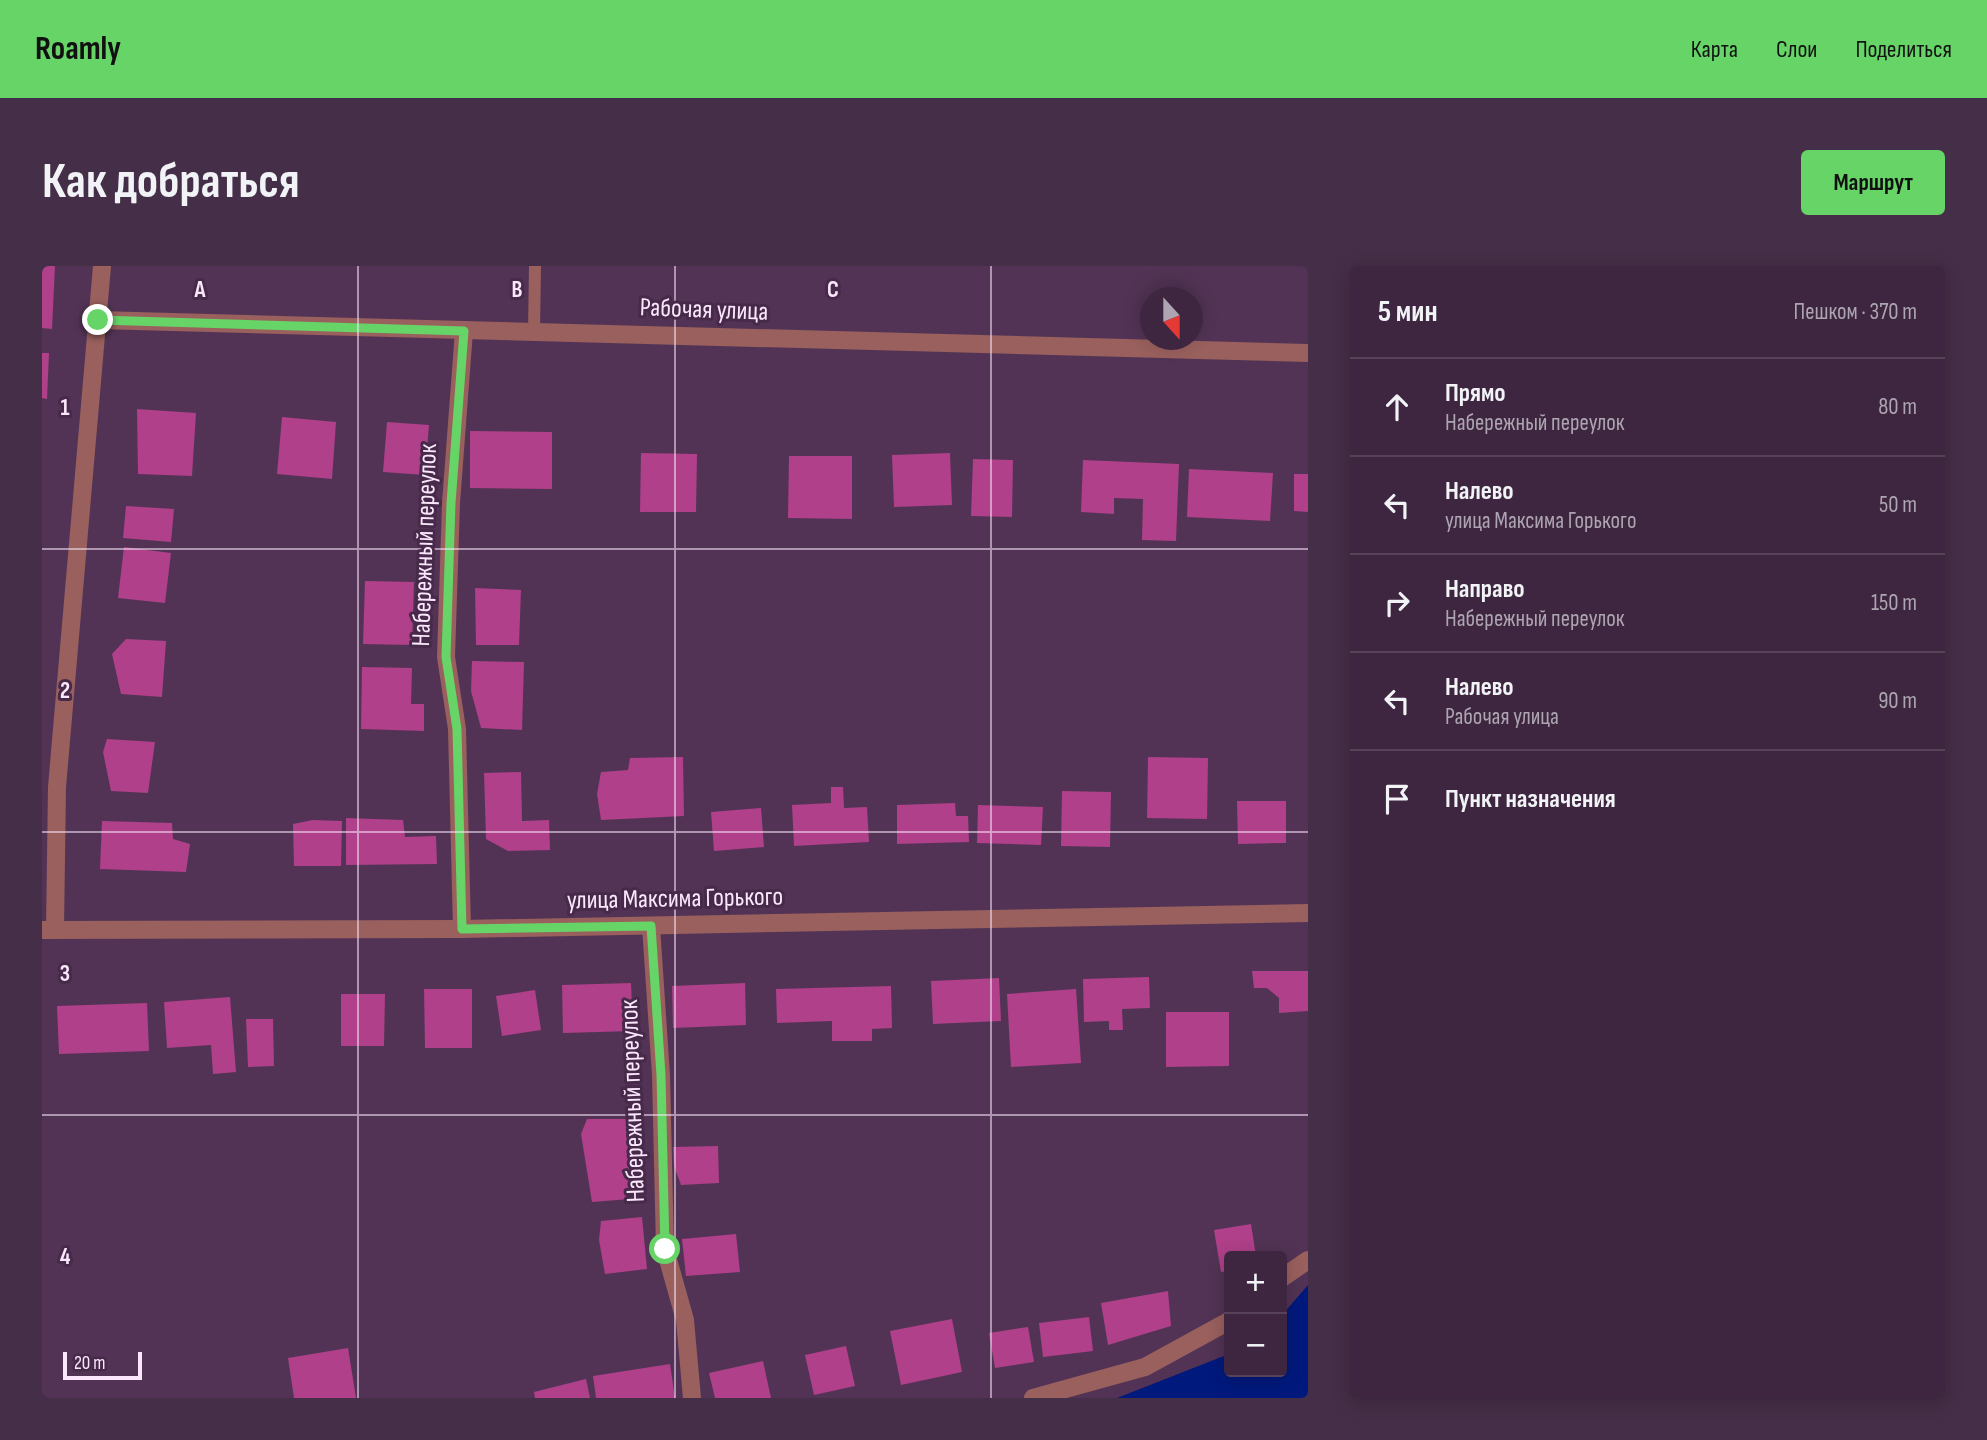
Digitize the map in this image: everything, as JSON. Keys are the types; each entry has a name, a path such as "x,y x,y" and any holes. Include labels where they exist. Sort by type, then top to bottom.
{"street":[{"path":"48,929 57,787 102,266"},
{"name":"Рабочая улица","path":"98,320 1308,353"},
{"name":"Набережный переулок","path":"462,929 457,729 446,657 451,503 464,331"},
{"name":"улица Максима Горького","path":"48,929 462,929 1308,913"},
{"name":"Набережный переулок","path":"651,926 661,1075 665,1249 684,1321 692,1398"},
{"path":"1287,1275 1308,1260"},
{"path":"1033,1398 1144,1367 1224,1324"}],"lane":[{"path":"534,332 535,266"}],"shaded area":[{"path":"1308,1285 1308,1398 1117,1398 1224,1356 1224,1377 1287,1377 1287,1309"}],"building":[{"path":"42,266 55,266 52,329 42,328"},
{"path":"42,353 49,353 47,399 42,398"},
{"path":"137,409 196,413 192,476 138,474"},
{"path":"282,417 336,422 332,479 277,474"},
{"path":"387,422 429,425 425,475 383,472"},
{"path":"470,431 552,432 552,489 470,488"},
{"path":"641,453 697,454 696,512 640,512"},
{"path":"950,453 952,505 894,507 892,455"},
{"path":"789,456 852,456 852,519 788,518"},
{"path":"973,459 1013,460 1012,517 971,516"},
{"path":"1083,460 1179,464 1176,541 1142,540 1143,499 1114,498 1114,514 1081,512"},
{"path":"1189,469 1273,473 1270,521 1187,517"},
{"path":"1294,474 1308,474 1308,512 1294,511"},
{"path":"126,506 174,509 171,542 123,538"},
{"path":"124,547 171,553 165,603 118,598"},
{"path":"365,581 414,582 412,645 363,644"},
{"path":"475,588 521,590 519,645 476,645"},
{"path":"126,639 166,641 162,697 121,694 112,654"},
{"path":"472,661 524,662 522,730 481,728 471,691"},
{"path":"362,667 412,668 411,704 424,704 424,731 361,729"},
{"path":"107,739 155,742 148,793 111,791 103,752"},
{"path":"683,757 684,816 601,820 597,794 601,772 628,770 630,758"},
{"path":"1148,757 1208,758 1207,819 1147,818"},
{"path":"521,772 522,821 549,820 550,850 508,851 486,839 484,773"},
{"path":"831,787 843,787 844,808 867,807 869,842 794,846 792,805 831,803"},
{"path":"1062,791 1111,792 1110,847 1061,846"},
{"path":"1237,801 1286,801 1286,843 1238,844"},
{"path":"955,803 956,816 968,816 969,842 897,844 897,805"},
{"path":"978,805 1043,807 1041,845 977,843"},
{"path":"761,808 764,847 714,851 711,812"},
{"path":"346,818 403,820 405,837 436,836 437,864 346,865"},
{"path":"313,820 342,821 341,866 294,866 293,824"},
{"path":"102,821 172,823 173,839 190,844 186,872 100,869"},
{"path":"1252,971 1308,971 1308,1011 1279,1013 1279,998 1267,988 1254,988"},
{"path":"1149,977 1150,1008 1122,1009 1123,1030 1109,1030 1109,1021 1084,1022 1083,979"},
{"path":"999,978 1001,1021 933,1024 931,981"},
{"path":"631,983 633,1031 563,1033 562,985"},
{"path":"745,983 746,1025 673,1028 672,986"},
{"path":"891,986 892,1028 872,1029 872,1041 832,1041 832,1021 777,1023 776,989"},
{"path":"424,989 472,989 472,1048 425,1048"},
{"path":"1076,989 1081,1063 1011,1067 1007,994"},
{"path":"535,990 541,1030 502,1036 496,996"},
{"path":"341,994 385,994 384,1046 341,1046"},
{"path":"230,997 236,1072 213,1074 211,1045 167,1048 164,1002"},
{"path":"147,1003 149,1051 59,1054 57,1006"},
{"path":"1166,1012 1229,1012 1229,1066 1166,1067"},
{"path":"246,1019 273,1019 274,1066 248,1067"},
{"path":"587,1119 638,1119 643,1198 592,1202 581,1134"},
{"path":"718,1146 719,1183 681,1185 674,1166 673,1147"},
{"path":"642,1217 647,1269 605,1274 599,1240 601,1221"},
{"path":"1251,1224 1255,1251 1224,1251 1224,1272 1221,1272 1214,1230"},
{"path":"736,1234 740,1272 686,1276 682,1239"},
{"path":"1168,1291 1171,1326 1108,1345 1101,1303"},
{"path":"1089,1317 1093,1351 1043,1357 1039,1323"},
{"path":"952,1319 962,1372 901,1385 890,1331"},
{"path":"1028,1327 1034,1362 995,1368 989,1333"},
{"path":"846,1346 855,1386 814,1395 805,1355"},
{"path":"348,1348 356,1398 294,1398 288,1358"},
{"path":"763,1361 771,1398 715,1398 709,1373"},
{"path":"670,1364 675,1398 596,1398 593,1376"},
{"path":"586,1379 590,1398 535,1398 534,1392"}],"route":[{"path":"98,320 464,331 451,503 446,657 457,729 462,929 651,926 661,1075 665,1249"}]}
